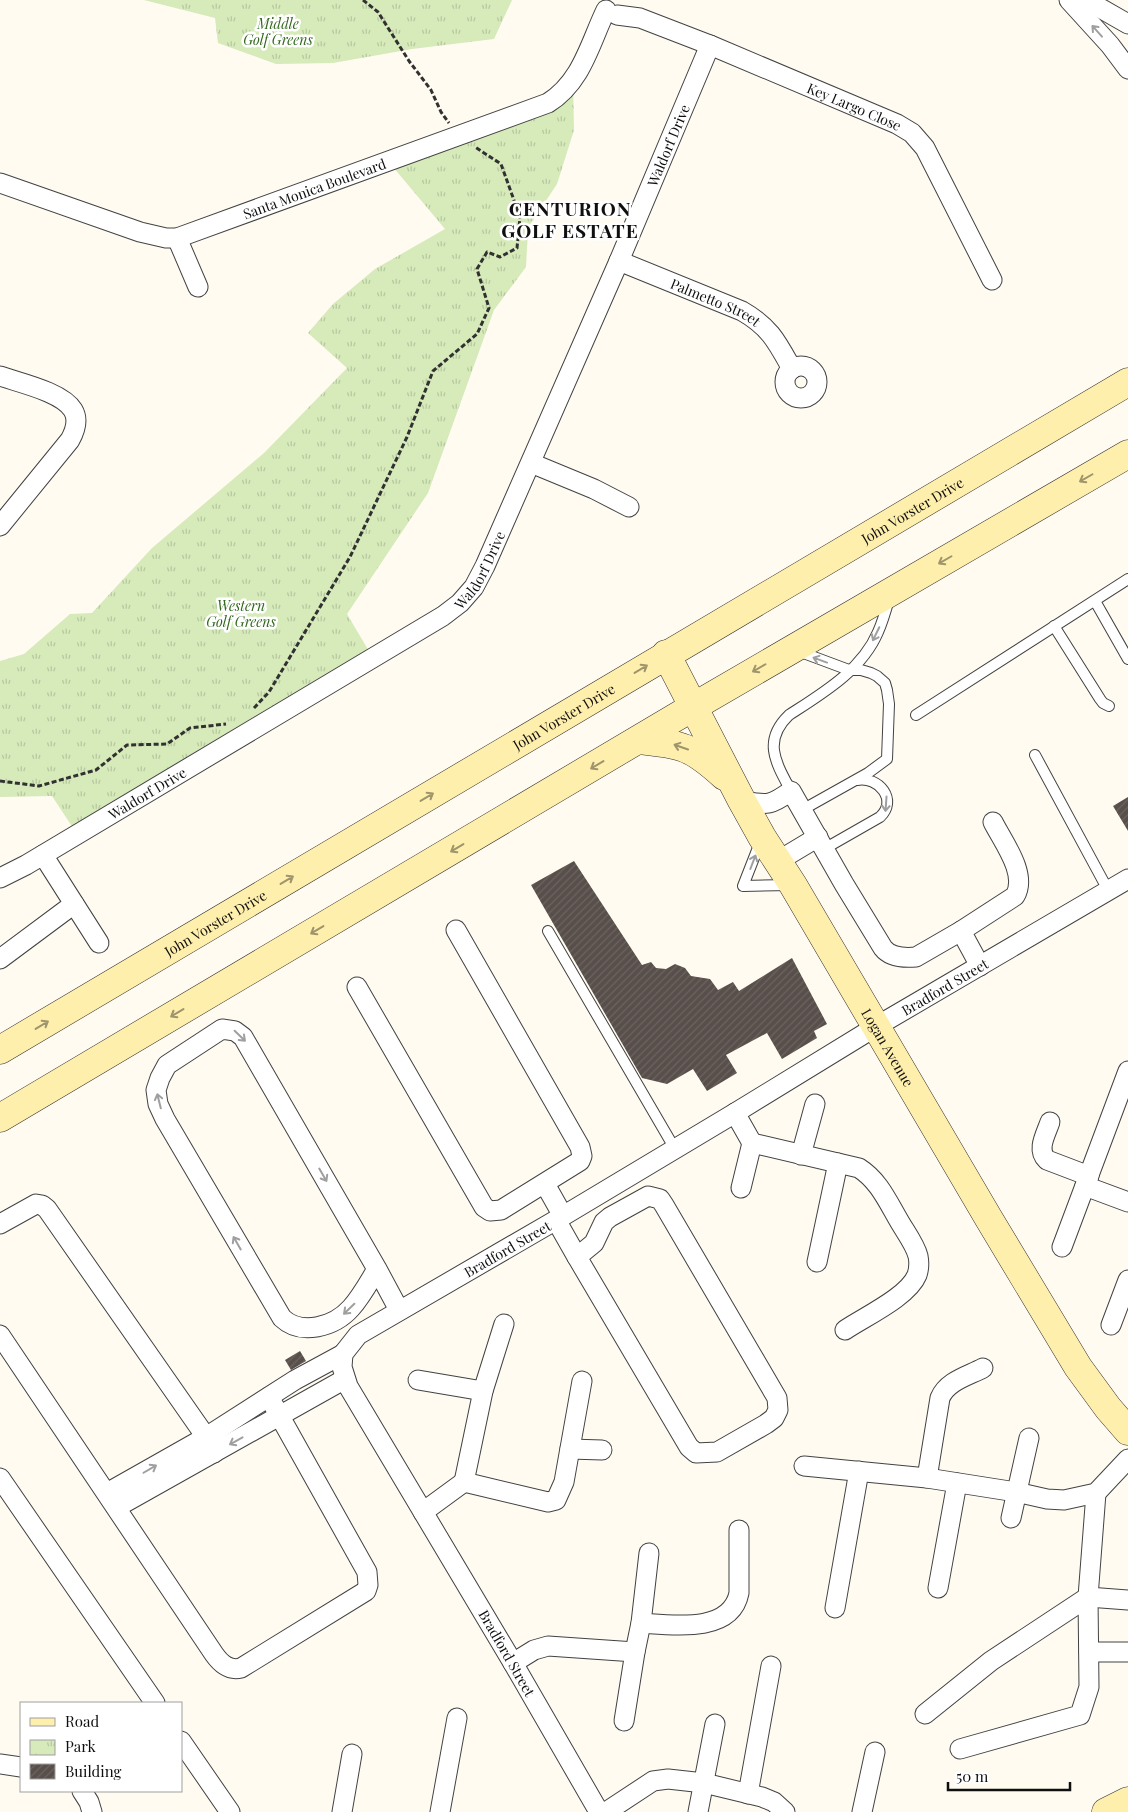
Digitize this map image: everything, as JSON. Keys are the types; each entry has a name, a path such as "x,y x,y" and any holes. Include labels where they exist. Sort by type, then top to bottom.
{"main road":[{"name":"John Vorster Drive","path":"0,1050 1128,382"},
{"path":"0,1118 693,707 1128,454"},
{"name":"Logan Avenue","path":"666,654 762,837 793,884 989,1219 1078,1367 1108,1408 1128,1431"},
{"path":"639,740 688,748 703,757 738,793"},
{"path":"1106,1812 1128,1801"}],"street":[{"path":"1069,0 1127,64"},
{"path":"1079,0 1093,4 1128,24"},
{"name":"Santa Monica Boulevard","path":"0,183 140,232 166,238 177,238 458,136 556,98 573,80 596,35 597,29 615,8"},
{"name":"Key Largo Close","path":"615,8 635,13 640,18 710,45 897,124 912,133 925,148 992,280"},
{"name":"Waldorf Drive","path":"0,878 43,855 443,616 460,603 474,587 486,566 619,261 710,45"},
{"path":"177,238 198,287"},
{"name":"Palmetto Street","path":"619,261 742,311 757,319 775,338 792,369"},
{"path":"0,376 57,396 67,403 74,412 76,421 75,430 70,440 0,526"},
{"path":"531,463 594,489 629,506"},
{"path":"738,793 769,804 792,791 887,952 900,956 916,957 961,932 1015,896 1018,891 1020,876 992,822"},
{"path":"778,861 821,843"},
{"path":"43,855 99,943"},
{"name":"Bradford Street","path":"599,1812 345,1379 342,1367 343,1354 354,1338 399,1310 559,1218 877,1026 1128,879"},
{"path":"0,959 74,904"},
{"path":"357,987 484,1207 490,1211 501,1210 580,1161 582,1156 580,1147 456,930"},
{"path":"961,932 980,966"},
{"path":"377,1270 351,1308 338,1318 320,1326 304,1328 288,1324 282,1318 158,1104 156,1090 167,1065 222,1029 235,1031 243,1037 377,1270 399,1310"},
{"path":"1062,1247 1128,1071"},
{"path":"801,1155 815,1104"},
{"path":"735,1113 752,1143 741,1188"},
{"path":"1050,1122 1042,1147 1041,1153 1043,1157 1128,1202"},
{"path":"752,1143 859,1168 867,1173 881,1189 918,1254 919,1268 912,1283 845,1330"},
{"path":"817,1262 838,1163"},
{"path":"545,1184 577,1257 692,1451 700,1454 717,1452 774,1418 778,1410 775,1393 660,1199 648,1196 642,1198 610,1217 604,1222 594,1243 577,1257"},
{"path":"0,1224 36,1204 47,1208 210,1445"},
{"path":"1112,1325 1128,1280"},
{"path":"423,1512 464,1482 483,1391 504,1324"},
{"path":"0,1335 218,1659 227,1667 234,1669 241,1668 366,1591 368,1585 367,1572 279,1418 269,1397"},
{"path":"210,1445 269,1397 295,1380 343,1354"},
{"path":"927,1478 940,1398 943,1391 952,1383 983,1368"},
{"path":"112,1500 210,1445 279,1418 345,1379"},
{"path":"418,1380 483,1391"},
{"path":"464,1482 548,1502 559,1496 582,1382"},
{"path":"1011,1518 1028,1438"},
{"path":"570,1449 602,1450"},
{"path":"804,1466 927,1478 1016,1492 1047,1499 1064,1500 1096,1493 1128,1459"},
{"path":"834,1608 859,1471"},
{"path":"1,1483 154,1702"},
{"path":"938,1588 957,1483"},
{"path":"960,1748 1080,1715 1089,1687 1088,1598 1096,1493"},
{"path":"641,1624 694,1626 726,1615 733,1609 738,1600 739,1592 739,1530"},
{"path":"624,1721 641,1624 649,1553"},
{"path":"925,1714 991,1661 1088,1598 1128,1600"},
{"path":"513,1663 534,1650 548,1646 635,1652"},
{"path":"1089,1652 1128,1652"},
{"path":"748,1794 771,1666"},
{"path":"440,1812 457,1718"},
{"path":"698,1812 715,1724"},
{"path":"182,1742 230,1812"},
{"path":"862,1812 875,1752"},
{"path":"342,1812 352,1754"},
{"path":"0,1764 20,1767"},
{"path":"606,1812 653,1781 668,1779 704,1783 748,1794 774,1802 785,1812"},
{"path":"83,1792 89,1802 92,1812"}],"lane":[{"path":"916,715 1128,580"},
{"path":"792,791 774,756 776,733 779,726 790,715 838,682 862,658 878,633 892,591"},
{"path":"1095,601 1128,660"},
{"path":"1054,626 1100,699 1103,703 1110,706"},
{"path":"792,649 849,670 861,670 877,676 885,683 889,704 887,759 883,764 802,810"},
{"path":"1035,755 1108,890"},
{"path":"821,843 880,817 885,812 887,798 885,791 880,786 871,780 854,781"},
{"path":"762,837 743,886 793,884"},
{"path":"548,931 675,1149"}],"path":[{"path":"251,710 269,692 350,556 407,437 434,371 477,334 489,308 477,269 488,252 500,257 517,248 520,217 501,164 458,136 442,112 432,90 409,61 378,12 363,0"},
{"path":"0,781 39,786 96,770 127,745 167,744 190,728 231,724"}],"green space":[{"name":"Middle Golf Greens","path":"144,0 512,0 494,39 412,49 333,63 276,64 218,43 215,18"},
{"name":"Western Golf Greens","path":"573,81 574,130 557,184 528,228 526,267 494,310 428,493 347,614 373,658 77,834 52,796 0,797 0,661 24,654 70,614 92,613 152,548 264,453 347,368 308,333 333,304 375,269 445,229 388,161 548,103"}],"building":[{"path":"1128,797 1128,831 1113,806"},
{"path":"574,861 642,965 651,962 656,968 666,969 675,964 685,968 691,976 710,979 718,990 733,982 739,991 792,958 827,1024 814,1031 817,1038 782,1059 767,1033 726,1055 737,1073 707,1091 693,1069 667,1084 642,1078 531,885"},
{"path":"300,1351 306,1361 291,1370 285,1360"}],"district":[{"name":"CENTURION GOLF ESTATE","path":"570,219"}]}
